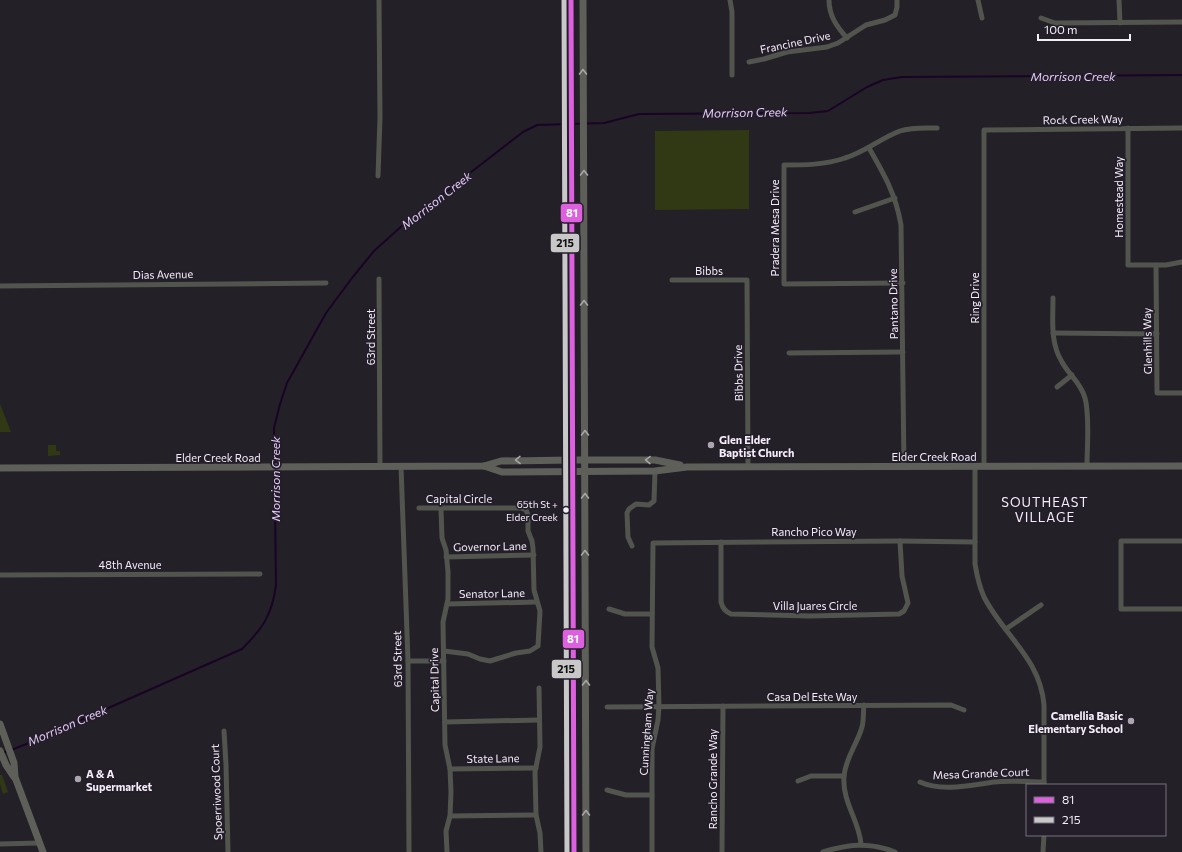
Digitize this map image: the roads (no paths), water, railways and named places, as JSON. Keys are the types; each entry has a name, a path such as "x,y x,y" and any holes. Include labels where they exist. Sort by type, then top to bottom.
{"main road":[{"path":"571,0 574,852"},
{"path":"583,0 586,852"},
{"name":"Elder Creek Road","path":"0,468 484,466 501,461 573,460 655,460 687,467"},
{"name":"Elder Creek Road","path":"484,466 502,472 655,471 687,467 1182,466"},
{"path":"0,724 14,763 15,777 42,852"},
{"path":"0,751 6,765 15,777"}],"street":[{"path":"378,176 380,118 379,0"},
{"path":"730,0 732,12 732,75"},
{"path":"829,0 831,14 835,23 847,38"},
{"name":"Francine Drive","path":"749,62 786,52 820,49 838,43 866,25 885,20 895,15 898,7 897,0"},
{"path":"978,0 982,18"},
{"path":"1120,0 1120,23"},
{"path":"1041,18 1055,23 1182,22"},
{"name":"Pradera Mesa Drive","path":"902,283 784,284 784,165 828,163 844,159 869,148 890,135 899,132 917,128 937,128"},
{"name":"Homestead Way","path":"1128,128 1128,265 1156,265"},
{"name":"Rock Creek Way","path":"984,130 1182,128"},
{"name":"Ring Drive","path":"984,130 984,466"},
{"name":"Pantano Drive","path":"869,148 889,183 895,198 901,224 904,467"},
{"path":"856,212 895,198"},
{"path":"1156,265 1182,262"},
{"name":"Glenhills Way","path":"1156,265 1157,393 1182,393"},
{"name":"63rd Street","path":"379,279 380,467"},
{"name":"Bibbs","path":"672,280 747,280"},
{"name":"Bibbs Drive","path":"747,280 748,467"},
{"name":"Dias Avenue","path":"0,286 326,283"},
{"path":"1053,298 1053,332 1059,357 1082,391 1087,405 1087,466"},
{"path":"1053,332 1157,334"},
{"path":"789,353 903,352"},
{"path":"1057,387 1072,375"},
{"name":"63rd Street","path":"401,466 408,661 409,852"},
{"path":"975,466 975,564 980,587 989,605 1033,666 1040,682 1043,693 1044,783"},
{"path":"632,546 628,537 627,513 632,506 638,504 649,505 654,501 655,471"},
{"name":"Capital Circle","path":"419,508 521,508 526,510 528,515 528,531 532,541 534,555 534,590 540,611 538,646 530,651 516,653 490,661 468,654 444,651"},
{"name":"Capital Drive","path":"441,509 442,538 448,572 448,599 443,622 445,750 450,769 451,792 450,816 446,831 447,852"},
{"path":"1182,540 1121,540 1121,609 1182,609"},
{"name":"Villa Juares Circle","path":"721,542 721,602 723,609 731,614 810,616 899,614 904,611 908,603 902,576 900,541"},
{"name":"Rancho Pico Way","path":"653,542 975,542"},
{"name":"Cunningham Way","path":"652,852 652,749 658,720 659,706 659,675 652,647 653,542"},
{"name":"Governor Lane","path":"446,557 534,555"},
{"name":"48th Avenue","path":"0,575 260,574"},
{"name":"Senator Lane","path":"447,604 537,602"},
{"path":"1006,629 1041,604"},
{"path":"609,609 626,614 652,614"},
{"path":"408,661 444,660"},
{"path":"539,688 540,747 535,772 536,815 540,833 541,852"},
{"path":"861,844 859,830 846,796 844,776 846,762 850,751 862,727 864,705"},
{"name":"Casa Del Este Way","path":"607,707 951,705 964,710"},
{"name":"Rancho Grande Way","path":"722,706 722,852"},
{"path":"445,722 539,720"},
{"name":"Spoerriwood Court","path":"224,731 228,852"},
{"name":"State Lane","path":"450,769 536,768"},
{"path":"798,781 811,776 844,776"},
{"name":"Mesa Grande Court","path":"920,782 935,786 968,786 1002,782 1044,783"},
{"path":"608,790 626,795 652,795"},
{"path":"450,816 536,815"},
{"path":"1043,852 1044,836"},
{"path":"0,844 39,842"},
{"path":"823,852 847,845 861,844 895,852"}],"waterway":[{"name":"Morrison Creek","path":"3,753 29,743 242,649 256,634 269,613 276,585 274,428 287,383 326,313 374,251 404,224 523,132 537,125 604,123 639,114 809,113 828,111 867,87 883,80 902,77 1182,75"}],"place":[{"name":"Glen Elder Baptist Church","path":"711,445"},
{"name":"65th St + Elder Creek","path":"566,510"},
{"name":"Camellia Basic Elementary School","path":"1131,721"},
{"name":"A & A Supermarket","path":"78,779"}],"district":[{"name":"SOUTHEAST VILLAGE","path":"1045,510"}]}
